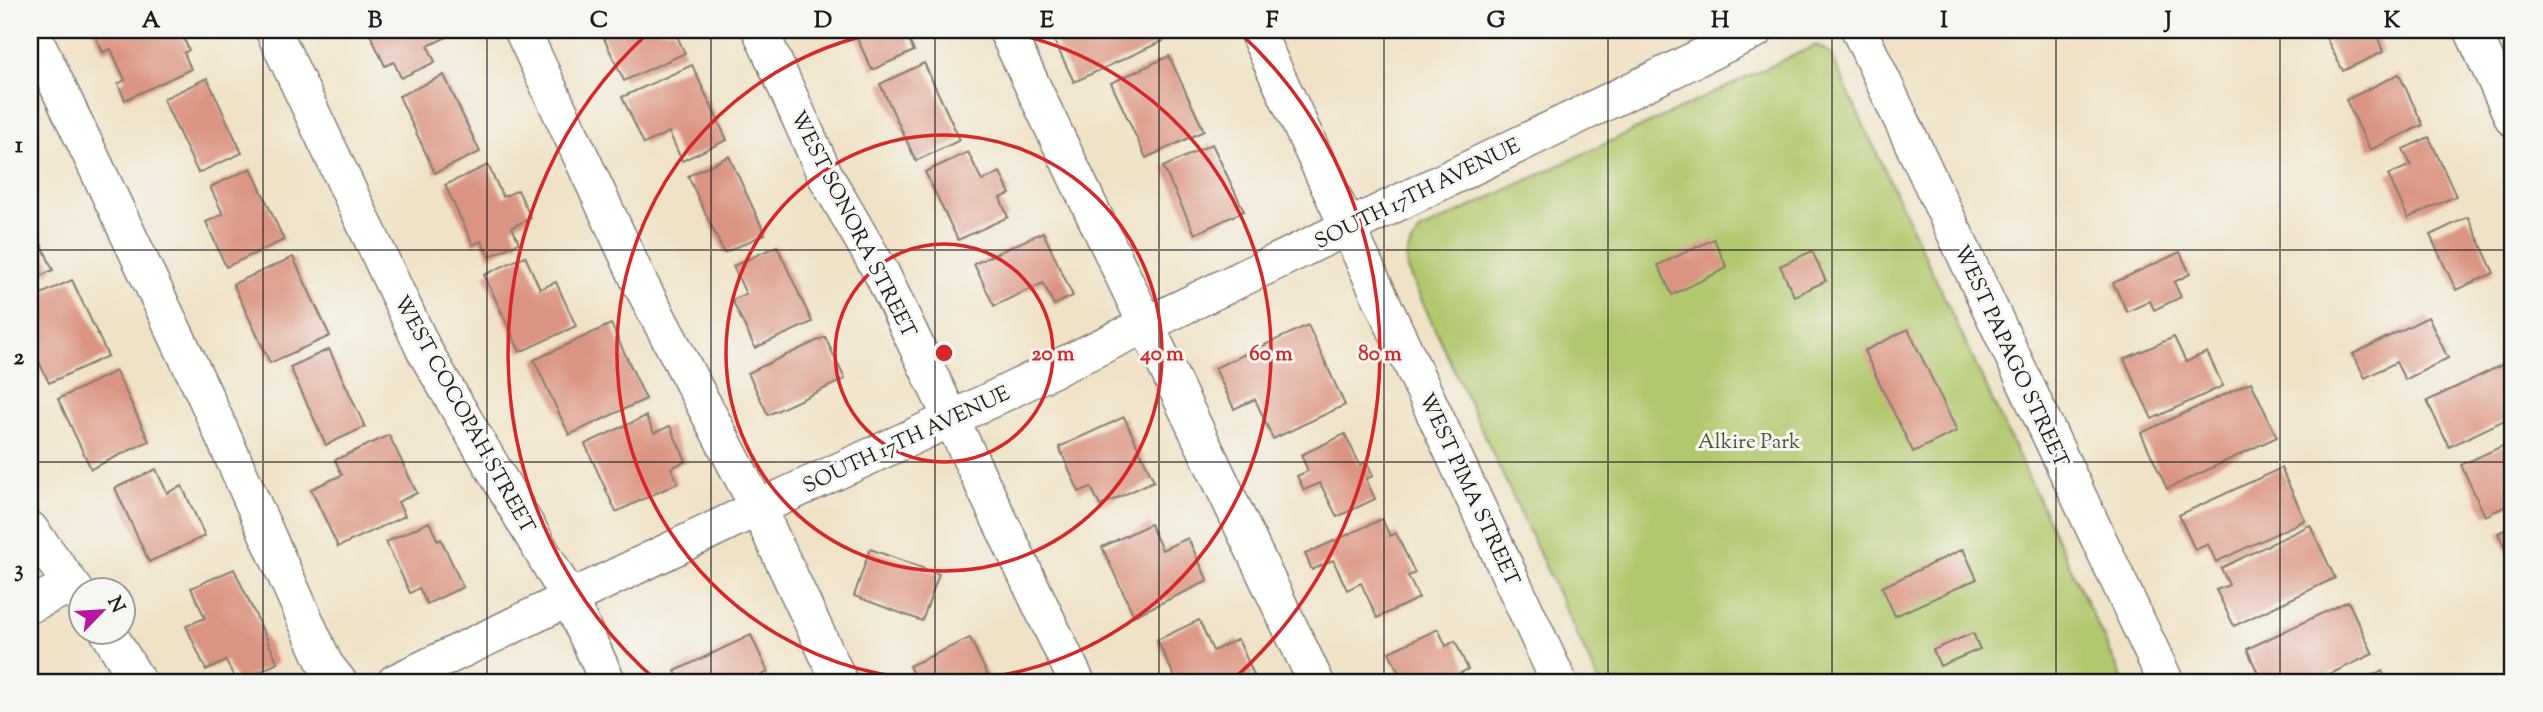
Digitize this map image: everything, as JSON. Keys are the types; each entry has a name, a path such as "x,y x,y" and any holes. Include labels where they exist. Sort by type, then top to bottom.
{"street":[{"path":"32,30 205,396 325,664 339,682"},
{"name":"WEST COCOPAH STREET","path":"273,30 424,350 569,598 608,682"},
{"path":"522,30 639,279 758,508 839,682"},
{"name":"WEST SONORA STREET","path":"760,30 826,177 882,274 1077,682"},
{"path":"1006,30 1316,682"},
{"name":"WEST PIMA STREET","path":"1256,30 1559,682"},
{"name":"SOUTH 17TH AVENUE","path":"395,682 951,419 1756,30"},
{"name":"WEST PAPAGO STREET","path":"1859,30 2166,682"},
{"path":"2472,30 2513,119"},
{"path":"30,529 66,578"},
{"path":"30,605 66,594"},
{"path":"116,646 138,682"}],"green space":[{"name":"Alkire Park","path":"1816,45 1831,55 2124,682 1599,682 1407,269 1407,253 1421,230"}],"building":[{"path":"92,30 180,30 189,50 184,53 191,69 125,100 118,84 125,80 111,49 103,52"},
{"path":"368,30 451,30 453,34 428,46 435,62 401,78 394,62 385,66"},
{"path":"600,30 674,30 685,53 624,81"},
{"path":"853,30 904,30 914,51 872,70"},
{"path":"1049,30 1158,30 1163,41 1074,82"},
{"path":"2322,30 2384,30 2386,34 2378,38 2383,52 2343,71"},
{"path":"1169,56 1204,131 1146,158 1111,83"},
{"path":"924,63 960,140 916,161 880,84"},
{"path":"692,65 727,140 682,161 669,132 644,144 622,97"},
{"path":"2399,74 2423,125 2370,150 2346,100"},
{"path":"444,75 480,152 435,173 399,96"},
{"path":"207,78 242,153 198,173 163,99"},
{"path":"2429,137 2456,196 2408,218 2388,175 2411,165 2403,149"},
{"path":"1212,144 1244,211 1195,234 1163,167"},
{"path":"968,152 982,181 1000,172 1010,194 1000,198 1008,217 958,240 925,172"},
{"path":"729,156 765,234 724,253 688,176"},
{"path":"488,165 503,197 518,190 531,218 512,227 519,243 489,257 481,241 473,245 445,185"},
{"path":"251,168 284,240 226,267 206,222 223,214 210,187"},
{"path":"2468,217 2494,273 2456,290 2430,235"},
{"path":"30,219 53,270 30,281"},
{"path":"1043,232 1073,296 1054,305 1043,283 994,306 974,264"},
{"path":"1714,239 1727,268 1672,295 1658,265"},
{"path":"777,246 812,322 755,348 732,300 746,294 733,266"},
{"path":"1812,251 1826,281 1794,296 1780,266"},
{"path":"2180,252 2190,274 2174,282 2181,297 2154,310 2150,301 2127,312 2113,283"},
{"path":"525,256 540,289 556,282 576,326 520,352 484,275"},
{"path":"293,257 330,336 270,363 233,284"},
{"path":"72,280 108,356 49,383 30,343 30,299"},
{"path":"2428,317 2448,358 2405,380 2396,362 2365,378 2353,354"},
{"path":"611,324 646,399 569,435 534,360"},
{"path":"1308,325 1345,405 1273,439 1255,399 1234,409 1215,368"},
{"path":"1908,329 1957,431 1913,452 1864,351"},
{"path":"825,337 845,379 768,415 748,373"},
{"path":"2174,337 2186,362 2207,352 2223,386 2152,419 2124,359"},
{"path":"329,349 365,427 326,445 290,367"},
{"path":"2512,360 2513,416 2449,447 2427,401"},
{"path":"116,371 149,441 91,469 58,399"},
{"path":"2251,382 2277,437 2167,489 2141,433"},
{"path":"646,416 654,433 670,426 686,461 671,468 678,483 616,512 585,444"},
{"path":"1124,417 1154,481 1100,506 1091,487 1079,492 1059,447"},
{"path":"1345,434 1360,465 1367,462 1373,476 1366,479 1375,499 1337,517 1320,483 1304,490 1297,476 1308,471 1301,455"},
{"path":"389,435 417,493 398,502 405,516 338,547 311,489 342,475 335,460"},
{"path":"2513,441 2513,503 2485,516 2461,465"},
{"path":"2281,468 2305,520 2216,562 2208,544 2195,550 2179,515"},
{"path":"156,469 167,493 182,486 205,536 149,562 115,488"},
{"path":"1382,519 1390,536 1396,533 1415,573 1408,576 1419,598 1377,618 1361,583 1347,590 1333,560 1312,570 1305,554"},
{"path":"429,522 438,541 441,539 463,587 427,604 419,588 410,593 386,542"},
{"path":"1150,524 1162,550 1188,538 1208,581 1134,616 1102,547"},
{"path":"2310,525 2335,578 2234,626 2216,590 2229,585 2221,568"},
{"path":"2513,526 2513,566 2498,533"},
{"path":"870,549 939,574 922,621 854,596"},
{"path":"1963,549 1977,579 1895,616 1882,587"},
{"path":"234,569 278,663 237,682 226,661 206,670 186,626 205,618 191,588"},
{"path":"2348,601 2373,654 2313,682 2277,682 2276,679 2262,682 2247,649"},
{"path":"1199,620 1213,651 1238,639 1254,675 1239,682 1177,682 1157,640"},
{"path":"1438,629 1446,646 1455,641 1468,669 1459,674 1463,682 1403,682 1389,652"},
{"path":"1973,633 1980,649 1940,666 1933,650"},
{"path":"751,635 768,672 755,678 757,682 680,682 675,671"},
{"path":"970,638 991,682 916,682 909,666"},
{"path":"2382,671 2388,682 2357,682"}]}
